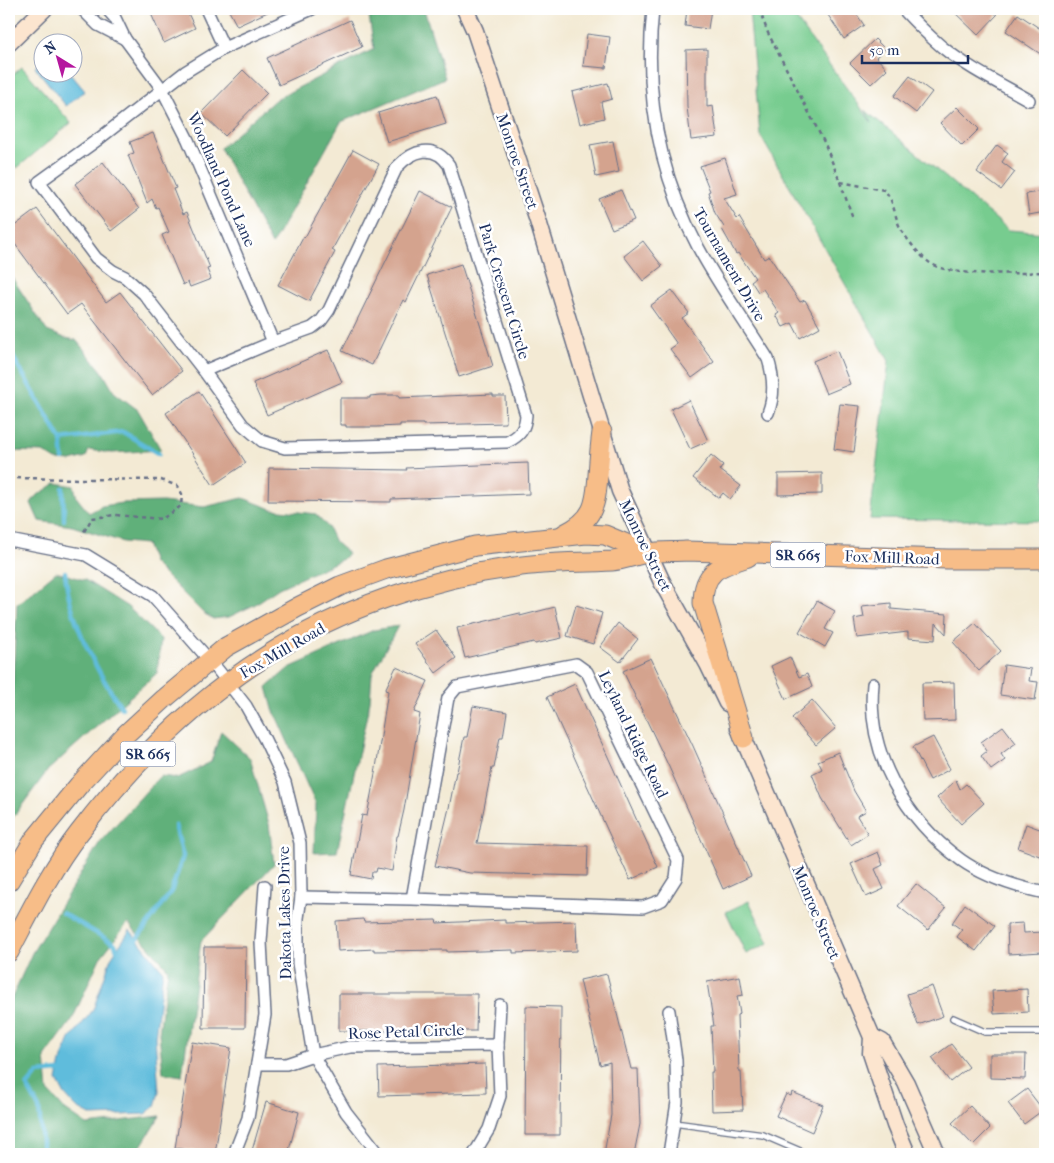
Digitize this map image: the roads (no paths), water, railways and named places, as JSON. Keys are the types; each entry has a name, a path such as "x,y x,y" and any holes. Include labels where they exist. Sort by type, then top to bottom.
{"main road":[{"path":"9,43 44,9"},
{"name":"Monroe Street","path":"465,9 475,31 538,221 620,491 662,582 708,664 744,738 872,1037 871,1053 895,1125 907,1154"},
{"name":"Monroe Street","path":"473,9 475,31"},
{"path":"558,536 573,530 585,521 593,508 602,432"},
{"name":"Fox Mill Road","path":"9,952 41,892 78,834 129,772 171,732 219,671 226,647 340,586 386,569 476,546 586,534 605,535 648,553"},
{"name":"Fox Mill Road","path":"9,881 34,840 85,777 126,734 164,699 219,671 268,654 297,638 366,606 405,592 440,582 516,566 614,561 648,553 686,551 948,559 1045,559"},
{"path":"744,738 703,603 703,589 712,572 733,562 760,554"},
{"name":"Monroe Street","path":"872,1037 882,1042 906,1083 937,1154"}],"street":[{"name":"Woodland Pond Lane","path":"82,9 98,25 125,39"},
{"name":"Woodland Pond Lane","path":"107,9 115,18 125,39 162,89 188,140 273,342"},
{"path":"206,9 224,48"},
{"path":"162,89 224,48 312,9"},
{"name":"Tournament Drive","path":"653,9 650,40 650,83 656,126 668,177 683,218 699,248 768,360 773,374 774,390 768,413"},
{"path":"903,9 943,48 968,66 1029,100"},
{"name":"Park Crescent Circle","path":"162,89 100,138 39,182 96,258 124,277 144,294 243,425 262,441 285,448 507,442 517,438 526,424 526,415 449,165 443,157 432,152 421,151 405,158 396,167 329,310 321,321 312,328 204,371"},
{"name":"Dakota Lakes Drive","path":"9,540 86,555 153,596 219,671 246,706 260,730 284,782 300,843 301,897 298,918 298,963 313,1054 346,1112 379,1154"},
{"name":"Leyland Ridge Road","path":"301,897 643,907 662,900 676,878 678,860 587,672 576,664 457,687 448,698 412,899"},
{"path":"873,684 873,722 879,750 900,796 921,824 962,861 1015,886 1045,893"},
{"path":"234,1154 248,1118 265,1015 262,942 265,886"},
{"path":"474,1154 489,1129 500,1096 498,1045 500,1005"},
{"path":"669,1011 676,1060 677,1102 669,1154"},
{"name":"Rose Petal Circle","path":"257,1064 286,1064 313,1054 350,1047 498,1045"}],"lane":[{"path":"953,1018 985,1032 1045,1032"},
{"path":"674,1123 763,1135 807,1154"}],"water":[{"path":"47,82 78,82 85,91 66,106"},
{"path":"130,930 163,971 155,1037 159,1092 155,1106 145,1114 92,1116 77,1108 65,1095 57,1080 62,1058 70,1039 93,1010 111,958"}],"waterway":[{"path":"9,350 61,440 123,432 159,454"},
{"path":"61,440 63,459"},
{"path":"63,488 64,520"},
{"path":"65,572 72,607 85,643 102,677 122,708"},
{"path":"137,939 171,892 183,856 175,825"},
{"path":"62,913 115,944 117,950"},
{"path":"43,1154 39,1108 27,1086 38,1073 59,1071"}]}
